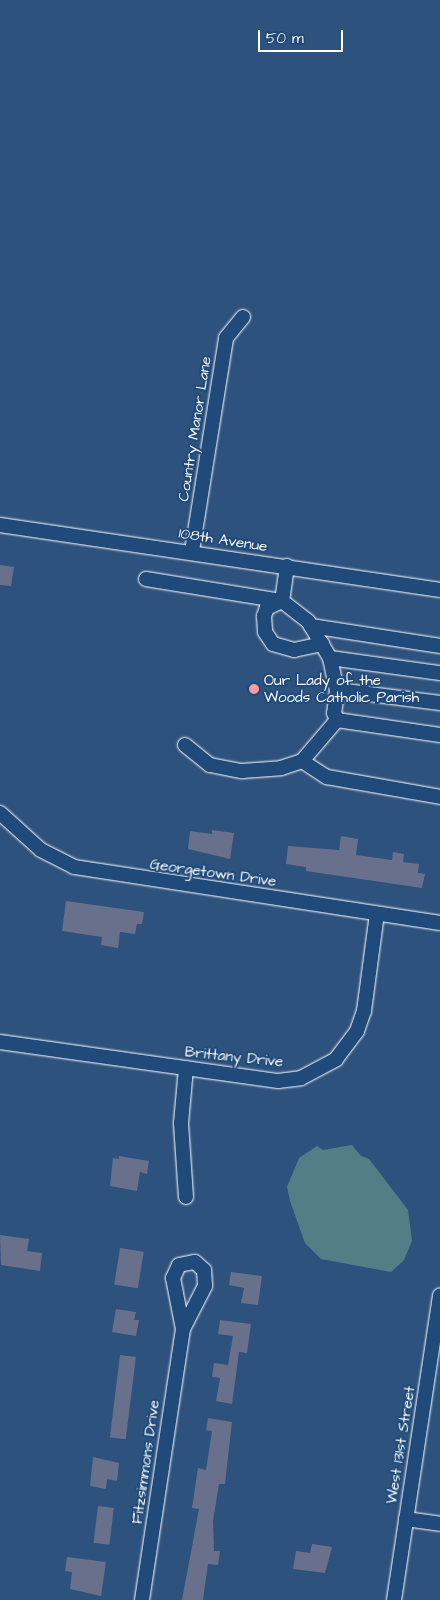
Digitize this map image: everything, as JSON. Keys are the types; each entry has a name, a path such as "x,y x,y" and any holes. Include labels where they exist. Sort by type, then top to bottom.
{"street":[{"name":"Country Manor Lane","path":"192,551 226,338 243,317"},
{"name":"108th Avenue","path":"0,525 192,551 440,590"},
{"path":"282,601 287,566"},
{"path":"146,579 282,601 311,626 330,658 337,690 334,713 337,720"},
{"path":"282,601 267,608 264,616 265,632 273,644 294,650 322,644"},
{"path":"311,626 440,646"},
{"path":"330,658 440,673"},
{"path":"337,690 440,704"},
{"path":"337,720 440,736"},
{"path":"185,745 210,765 242,772 281,768 302,761 337,720"},
{"path":"302,761 327,777 440,796"},
{"name":"Georgetown Drive","path":"0,812 41,850 74,867 440,923"},
{"name":"Brittany Drive","path":"0,1042 278,1081 301,1078 336,1059 356,1031 364,1011 377,914"},
{"path":"186,1068 180,1123 186,1197"},
{"name":"West 131st Street","path":"394,1600 440,1296"},
{"name":"Fitzsimmons Drive","path":"142,1600 182,1329"},
{"path":"406,1519 440,1524"}],"green space":[{"path":"352,1145 361,1156 369,1159 408,1210 412,1241 404,1260 391,1272 321,1259 305,1243 290,1201 287,1187 299,1158 317,1146 323,1150"}],"building":[{"path":"0,565 14,567 11,586 0,585"},
{"path":"212,830 234,833 230,859 188,849 190,831 212,834"},
{"path":"341,836 358,839 356,855 392,860 393,852 404,854 403,862 419,864 418,873 425,874 422,888 306,871 306,867 286,864 288,846 339,850"},
{"path":"66,901 144,912 142,924 137,924 135,934 120,932 118,948 101,945 102,937 62,931"},
{"path":"119,1156 149,1161 147,1174 140,1172 137,1191 110,1186 113,1158 119,1159"},
{"path":"0,1235 29,1239 27,1251 42,1253 40,1271 1,1265"},
{"path":"120,1248 144,1252 138,1288 114,1285"},
{"path":"231,1272 262,1276 258,1305 241,1303 244,1288 229,1285"},
{"path":"116,1309 136,1312 134,1320 139,1320 136,1336 112,1332"},
{"path":"220,1320 251,1324 247,1353 239,1352 232,1404 216,1401 220,1378 212,1377 214,1363 228,1365 233,1336 218,1334"},
{"path":"120,1355 136,1357 126,1439 110,1437"},
{"path":"208,1418 232,1422 225,1484 219,1484 213,1521 214,1551 220,1551 218,1565 208,1564 203,1600 182,1600 199,1509 192,1508 198,1468 206,1470 212,1431 206,1430"},
{"path":"93,1457 119,1463 117,1481 107,1479 106,1489 90,1486"},
{"path":"98,1506 114,1508 109,1545 93,1543"},
{"path":"312,1544 332,1547 325,1573 293,1569 296,1551 310,1553"},
{"path":"67,1557 106,1562 101,1596 70,1589 72,1572 65,1571"}],"place":[{"name":"Our Lady of the Woods Catholic Parish","path":"254,689"}]}
